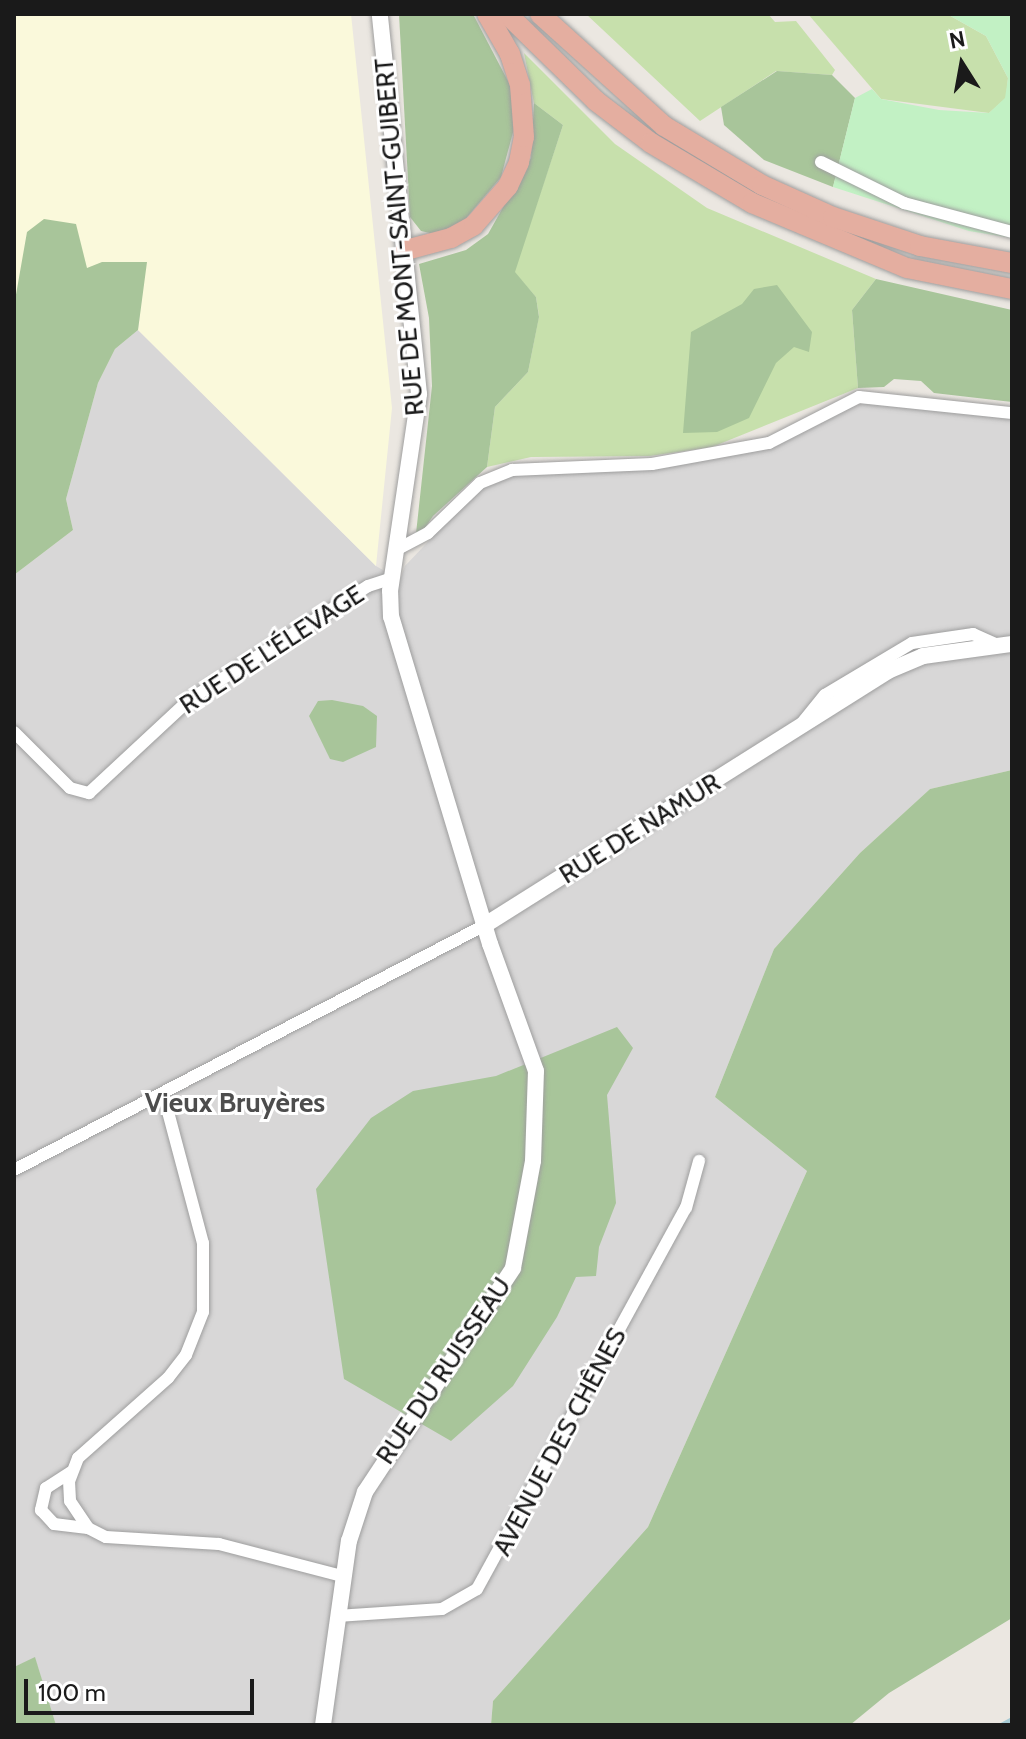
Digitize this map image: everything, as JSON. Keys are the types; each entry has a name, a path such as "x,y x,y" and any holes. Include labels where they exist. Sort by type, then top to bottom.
{"highway":[{"path":"406,250 451,238 474,225 508,186 519,162 525,124 520,85 487,14"},
{"path":"507,14 596,101 651,143 752,203 907,268 1012,289"},
{"path":"540,14 664,126 762,185 920,246 1012,263"}],"street":[{"name":"RUE DE MONT-SAINT-GUIBERT","path":"380,14 419,394 392,578 397,644 485,925"},
{"path":"821,162 904,203 1012,232"},
{"path":"396,550 428,533 480,483 512,470 652,464 769,443 859,397 1012,413"},
{"name":"RUE DE L'ÉLEVAGE","path":"14,732 70,788 89,793 189,700 368,586 392,578"},
{"name":"RUE DE NAMUR","path":"485,925 888,671 923,656 1005,645"},
{"path":"14,1170 485,925"},
{"name":"RUE DU RUISSEAU","path":"323,1725 342,1576 357,1512 375,1474 513,1268 533,1161 536,1071 485,925"},
{"path":"163,1093 203,1243 203,1312 179,1366 85,1450 71,1472 46,1488 41,1510 54,1524 88,1528 117,1539 219,1544 342,1576"},
{"name":"AVENUE DES CHÊNES","path":"337,1616 442,1609 477,1589 686,1208 699,1161"},
{"path":"71,1472 70,1501 88,1528"}],"shaded area":[{"path":"14,14 351,14 392,408 376,566 138,330 146,262 14,306"},
{"path":"138,330 376,566 400,580 405,566 477,490 503,476 721,457 858,401 1012,417 1012,770 930,789 860,853 774,949 715,1097 807,1171 648,1527 493,1701 491,1725 56,1725 35,1658 14,1667 14,575 73,530 66,499 98,383 115,349"}],"green space":[{"path":"399,14 473,14 510,85 515,125 501,177 462,223 434,234 421,231 410,217"},
{"path":"586,14 768,14 775,22 796,21 835,70 832,75 776,71 700,121"},
{"path":"808,14 947,14 986,36 1008,78 1006,98 989,113 881,99"},
{"path":"947,14 1012,14 1012,238 969,231 833,187 855,98 872,89 881,99 939,110 989,113 1005,98 1008,78 986,36"},
{"path":"524,53 615,144 707,208 876,279 852,310 858,388 712,447 650,456 531,457 487,467 495,407 528,372 539,316 536,297 514,272 563,125 534,103"},
{"path":"777,71 832,75 855,98 833,187 764,160 724,125 721,107"},
{"path":"534,103 563,125 515,272 536,297 539,317 528,372 495,407 487,467 433,516 415,543 432,386 429,318 419,264 466,250 488,234 531,158"},
{"path":"44,219 76,224 87,268 102,262 147,262 138,330 115,349 98,383 66,499 73,530 14,575 14,306 27,232"},
{"path":"876,279 1012,310 1012,402 934,393 921,381 894,379 884,387 858,388 852,310"},
{"path":"777,285 812,332 809,352 794,347 776,363 749,418 717,432 683,433 691,332 742,304 754,289"},
{"path":"332,700 363,706 377,716 376,747 343,762 330,759 309,716 318,701"},
{"path":"1012,770 1012,1618 889,1693 850,1725 491,1725 493,1701 648,1527 807,1171 715,1097 774,949 860,853 930,789"},
{"path":"617,1027 633,1048 607,1095 616,1203 599,1247 596,1276 576,1277 557,1317 513,1386 451,1441 344,1379 316,1189 371,1118 413,1091 496,1076"},
{"path":"35,1657 56,1725 14,1725 14,1667"}],"waterway":[{"path":"1001,1725 1012,1719"}],"district":[{"name":"Vieux Bruyères","path":"235,1102"}]}
